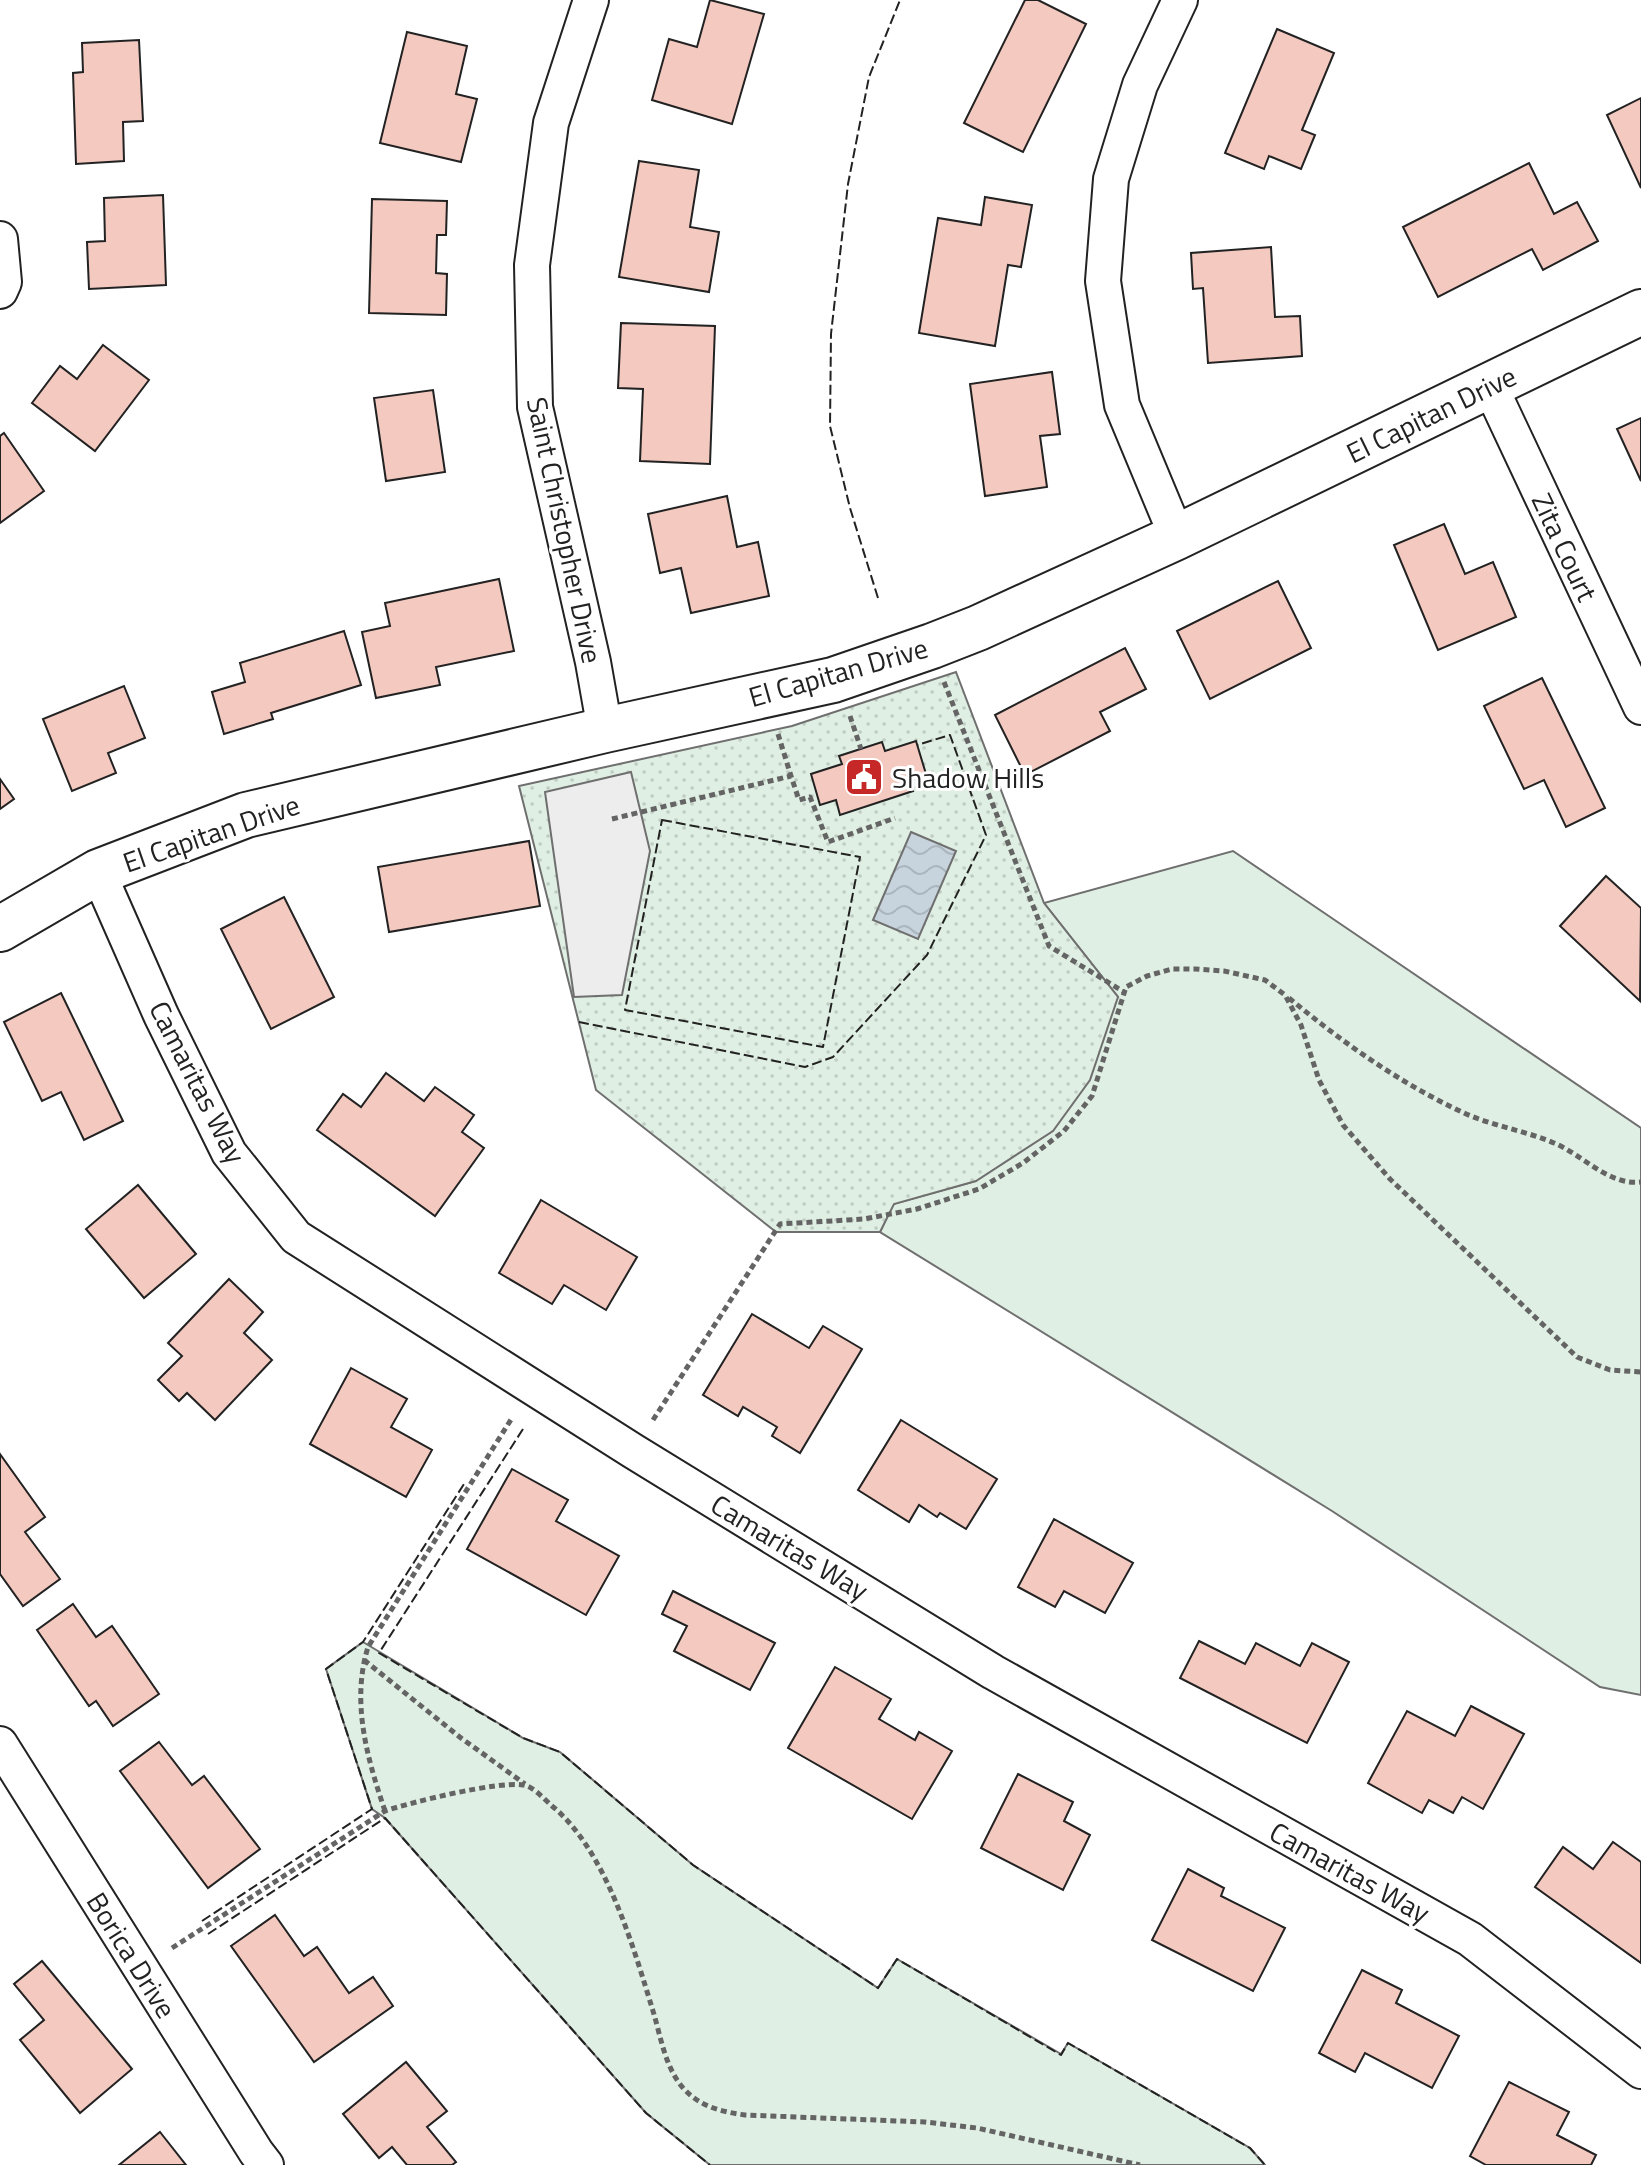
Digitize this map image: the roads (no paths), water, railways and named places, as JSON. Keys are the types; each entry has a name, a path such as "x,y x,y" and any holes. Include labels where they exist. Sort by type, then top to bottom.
{"street":[{"name":"Saint Christopher Drive","path":"591,0 551,123 532,265 535,407 593,662 605,730"},
{"path":"1177,537 1122,405 1103,281 1111,179 1140,85 1180,0"},
{"path":"0,239 4,282 0,291"},
{"name":"El Capitan Drive","path":"0,929 98,872 246,815 833,680 978,628 1177,537 1641,312"},
{"name":"Zita Court","path":"1490,386 1641,707"},
{"name":"Camaritas Way","path":"98,872 161,1015 229,1153 296,1237 633,1451 993,1672 1470,1939 1641,2071"},
{"name":"Borica Drive","path":"0,1744 266,2165"}],"water":[{"path":"911,832 956,851 918,939 873,920"}],"place":[{"name":"Shadow Hills","path":"864,777"}]}
